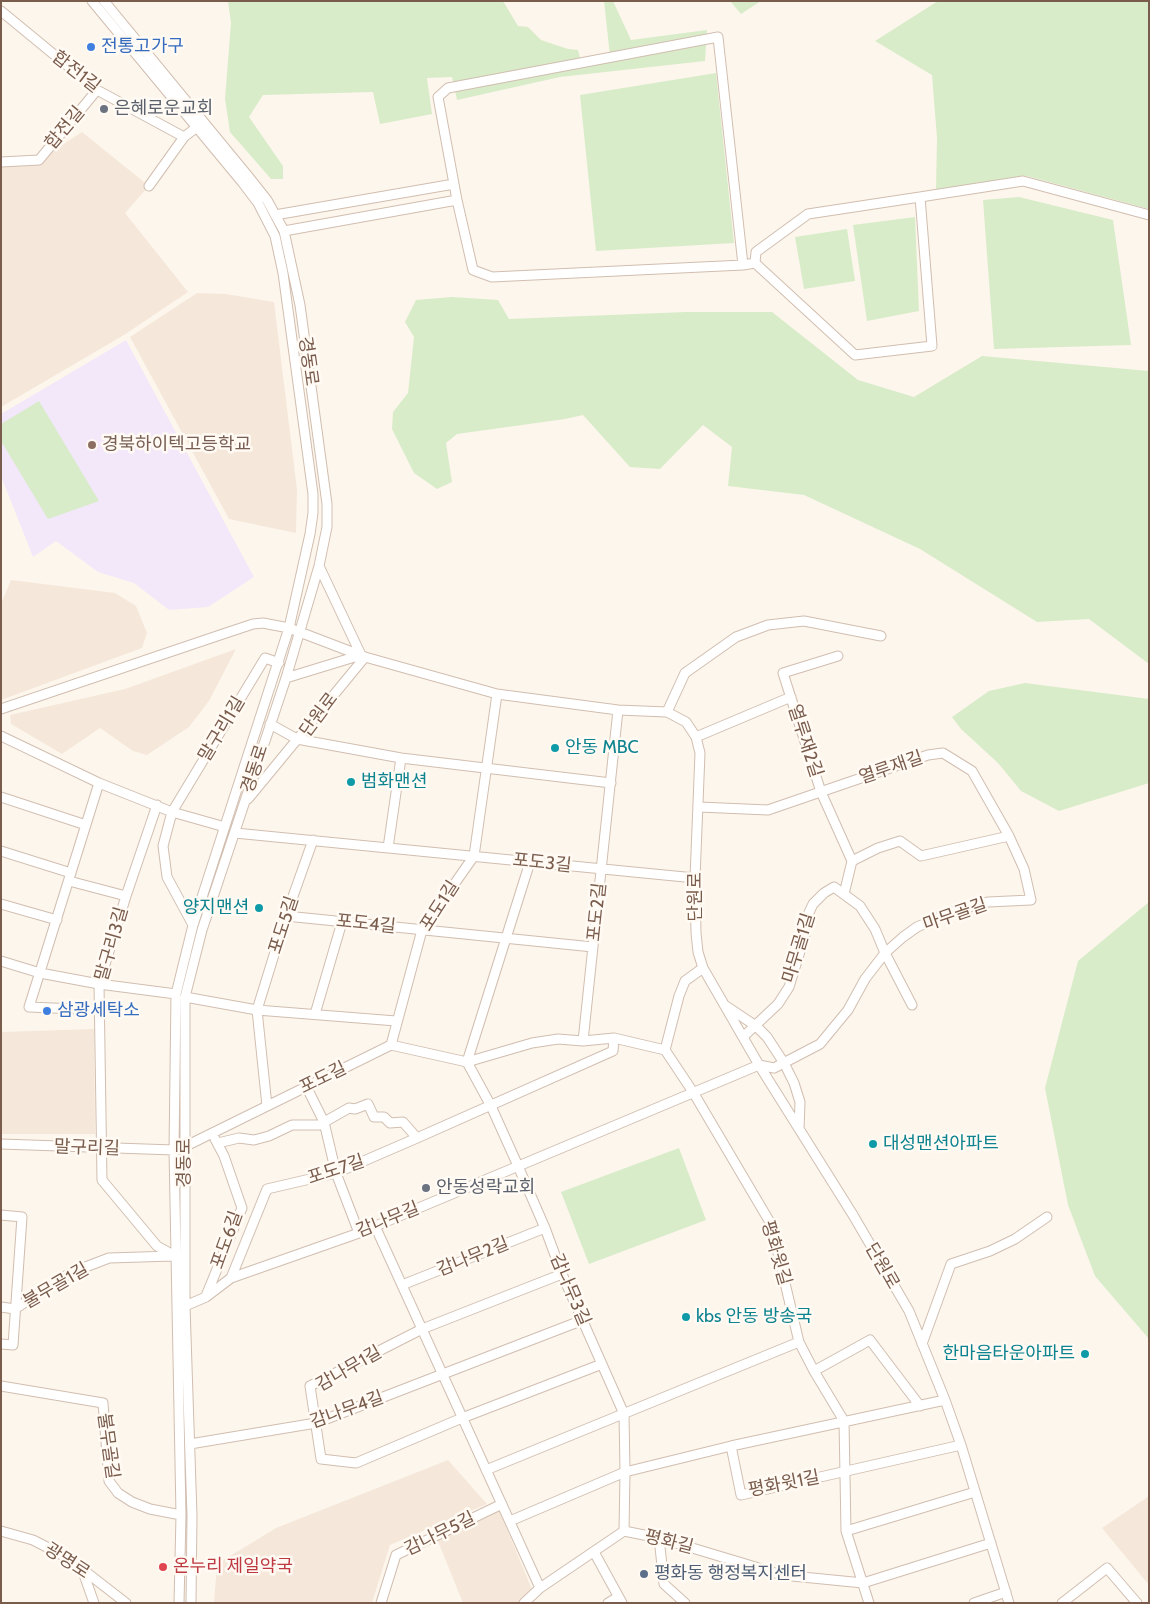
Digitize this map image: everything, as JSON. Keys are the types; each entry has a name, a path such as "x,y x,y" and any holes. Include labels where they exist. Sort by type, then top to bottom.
{"street":[{"name":"경동로","path":"92,1 258,203 275,236 284,273 314,504 310,534 289,628 193,925 176,994 175,1256 181,1515 177,1601"},
{"name":"경동로","path":"104,1 267,200 284,230 300,305 326,489 327,527 319,566 286,678 202,930 185,996 185,1306 192,1516 191,1603"},
{"name":"합전1길","path":"1,12 97,90 184,137"},
{"path":"743,265 718,37 448,88 438,97 457,200 473,270 492,277 743,265 755,263"},
{"name":"합전길","path":"1,162 39,160 97,90"},
{"path":"149,186 184,137 197,127"},
{"path":"755,263 756,252 808,214 1023,181 1149,215"},
{"path":"275,215 454,184"},
{"path":"755,263 855,355 932,346 920,197"},
{"path":"284,230 457,200"},
{"path":"319,566 363,656"},
{"path":"667,712 685,674 736,637 768,624 804,621 881,636"},
{"path":"1,709 253,624 272,624 300,631 363,656 497,694 618,710 667,712 686,722 696,737 791,697"},
{"path":"286,678 363,656"},
{"name":"단원로","path":"363,656 297,739 401,758"},
{"name":"열루재2길","path":"838,656 783,673 821,792 852,860"},
{"name":"말구리1길","path":"193,925 167,877 163,846 172,812 266,658 279,663"},
{"name":"포도1길","path":"391,1045 422,930 474,856 497,694"},
{"name":"포도2길","path":"584,1041 618,710"},
{"path":"244,803 297,739 270,724"},
{"path":"1,736 99,782 172,812 225,827"},
{"name":"단원로","path":"696,737 700,753 695,878 696,933 698,952 703,968 759,1065 853,1215 909,1311 961,1445 1009,1603"},
{"name":"열루재길","path":"699,807 768,810 928,755 943,754 972,771 1009,836 1024,869"},
{"path":"388,848 401,758 611,783"},
{"path":"99,782 29,1007 100,1010"},
{"path":"1,797 86,824"},
{"name":"말구리3길","path":"158,806 126,896 99,984 102,1180 157,1246 175,1256"},
{"name":"포도3길","path":"235,833 695,878"},
{"path":"912,1005 885,953 875,929 860,906 844,894 852,860 878,848 900,841 921,856 1009,836"},
{"name":"포도5길","path":"267,1106 257,1010 286,916 313,840"},
{"path":"1,851 126,896"},
{"path":"518,1166 491,1106 467,1062 530,862"},
{"name":"마무골길","path":"759,1065 774,1068 820,1044 848,1010 865,979 885,953 917,926 952,912 988,902 1031,900 1024,869"},
{"name":"마무골1길","path":"743,1037 778,1004 789,987 805,935 804,923 813,904 824,892 834,887 844,894"},
{"path":"1,904 57,920"},
{"name":"포도4길","path":"286,916 593,947"},
{"path":"315,1014 342,922"},
{"path":"1,961 40,973 99,984 176,994"},
{"path":"665,1050 679,996 685,981 703,968"},
{"path":"185,996 257,1010 396,1021"},
{"path":"724,1005 756,1026 784,1063 794,1083 800,1102 799,1129"},
{"path":"391,1045 467,1062 532,1043 558,1039 584,1041 614,1038 665,1050 693,1092"},
{"name":"포도7길","path":"231,1278 267,1189 336,1173 491,1106 613,1050 614,1038"},
{"name":"포도길","path":"184,1147 391,1045"},
{"name":"감나무길","path":"185,1306 206,1297 231,1278 375,1226 759,1065"},
{"path":"306,1086 324,1122 336,1173 359,1232"},
{"name":"평화윗길","path":"693,1092 771,1224 799,1342 844,1421"},
{"path":"218,1143 239,1138 254,1140 269,1136 292,1125 319,1126 349,1108 356,1109 368,1104 374,1117 384,1117 390,1123 403,1122 417,1138"},
{"name":"포도6길","path":"206,1297 242,1208 218,1143 212,1133"},
{"name":"말구리길","path":"1,1144 174,1150"},
{"name":"감나무3길","path":"518,1166 545,1228 562,1274 624,1414 624,1531"},
{"name":"불무골1길","path":"1,1215 22,1217 15,1309"},
{"path":"922,1344 952,1264 990,1251 1015,1239 1047,1217"},
{"path":"375,1226 540,1588"},
{"name":"감나무2길","path":"402,1285 545,1228"},
{"name":"불무골1길","path":"1,1307 15,1309 70,1273 108,1258 185,1256"},
{"path":"422,1329 562,1274"},
{"path":"1,1344 13,1345 15,1309"},
{"path":"442,1374 583,1320"},
{"name":"감나무1길","path":"422,1329 310,1386 321,1459 356,1463 462,1418"},
{"path":"814,1371 870,1340 920,1406"},
{"path":"486,1470 799,1342"},
{"path":"462,1418 602,1364"},
{"name":"감나무4길","path":"190,1444 316,1423 442,1374"},
{"name":"불무골길","path":"1,1386 103,1403 110,1481 118,1493 132,1502 181,1515"},
{"path":"510,1521 625,1472 731,1446 945,1400"},
{"path":"844,1421 846,1531 869,1603"},
{"path":"844,1472 961,1445"},
{"name":"평화윗1길","path":"731,1446 741,1495 844,1472"},
{"path":"846,1531 975,1492"},
{"name":"감나무5길","path":"381,1603 396,1555 502,1504"},
{"name":"광명로","path":"1,1531 33,1540 68,1558 126,1603"},
{"name":"평화길","path":"524,1603 540,1588 624,1531 659,1538 782,1575 863,1583"},
{"path":"659,1538 664,1584 685,1603"},
{"path":"863,1583 992,1543"},
{"path":"594,1552 620,1600 608,1603"},
{"path":"1062,1603 1107,1568 1134,1599 1122,1603"},
{"path":"82,1569 94,1603"},
{"path":"974,1603 1006,1592"}],"shaded area":[{"path":"82,132 149,186 125,213 188,292 124,335 1,407 1,162 39,160"},
{"path":"197,293 226,294 274,302 297,490 296,533 229,519 130,337"},
{"name":"경북하이텍고등학교","path":"126,340 254,577 208,607 169,610 134,583 98,572 56,541 33,557 1,476 1,414"},
{"path":"11,580 115,593 136,606 147,633 142,648 1,700 1,604"},
{"path":"236,649 209,701 189,727 147,755 133,751 100,728 62,754 11,724 10,715 125,689"},
{"path":"94,1029 95,1134 1,1134 1,1032"},
{"path":"448,1460 487,1504 390,1545 372,1603 214,1603 217,1564 276,1528"},
{"path":"1149,1496 1149,1585 1102,1528"},
{"path":"499,1510 533,1592 521,1603 463,1603 437,1539"}],"green space":[{"path":"228,1 503,1 518,26 528,27 541,40 568,49 578,50 581,62 610,56 604,1 613,1 631,40 707,30 705,61 560,77 457,100 452,77 427,78 432,114 380,124 373,92 263,95 249,117 283,166 283,179 271,179 230,132 225,99 231,23"},
{"path":"730,1 761,1 741,14"},
{"path":"938,1 1149,1 1149,209 1027,176 936,190 937,138 932,75 875,41"},
{"path":"716,73 734,243 596,251 580,95"},
{"path":"1019,197 1113,220 1131,345 994,349 983,200"},
{"path":"915,217 919,311 867,321 853,225"},
{"path":"847,229 855,281 804,289 795,237"},
{"path":"452,297 498,300 509,319 686,312 772,312 858,380 914,397 982,356 1149,371 1149,664 1089,619 1037,622 920,549 804,495 728,486 732,447 703,425 660,469 630,467 583,415 457,434 446,443 452,482 437,489 414,473 392,429 393,412 408,393 414,337 405,322 416,300"},
{"path":"39,401 99,501 48,519 1,441 1,424"},
{"path":"1025,683 1149,699 1149,783 1059,811 1021,791 998,763 961,729 952,717 989,691"},
{"path":"1149,902 1149,1339 1095,1276 1068,1205 1045,1088 1078,961"},
{"path":"679,1148 706,1220 589,1264 561,1192"}],"place":[{"name":"전통고가구","path":"91,47"},
{"name":"은혜로운교회","path":"104,109"},
{"name":"경북하이텍고등학교","path":"92,445"},
{"name":"안동 MBC","path":"555,748"},
{"name":"범화맨션","path":"351,782"},
{"name":"양지맨션","path":"259,908"},
{"name":"삼광세탁소","path":"47,1011"},
{"name":"대성맨션아파트","path":"873,1144"},
{"name":"안동성락교회","path":"426,1188"},
{"name":"kbs 안동 방송국","path":"686,1317"},
{"name":"한마음타운아파트","path":"1085,1354"},
{"name":"온누리 제일약국","path":"163,1567"},
{"name":"평화동 행정복지센터","path":"644,1574"}]}
